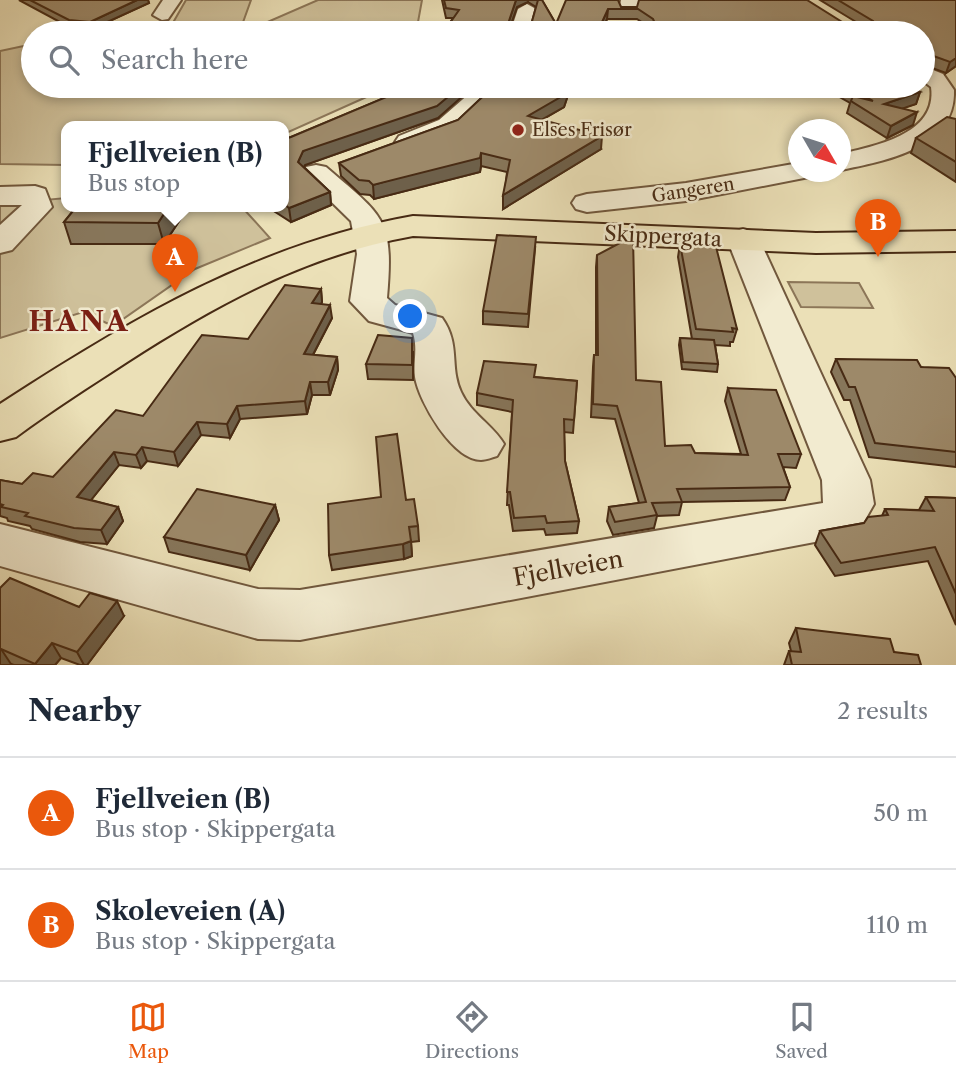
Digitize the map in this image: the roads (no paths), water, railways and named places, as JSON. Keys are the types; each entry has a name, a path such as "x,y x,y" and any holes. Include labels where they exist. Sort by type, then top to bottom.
{"main road":[{"name":"Skippergata","path":"0,426 172,315 220,288 290,257 371,232 413,226 816,243 956,242"}],"street":[{"path":"523,21 527,9"},
{"path":"851,160 898,148 924,129 942,100 943,90 935,79"},
{"path":"380,151 448,125 478,98"},
{"path":"342,164 317,173 366,218 374,254 368,301 382,313 429,326 438,345 436,380 462,428 481,444"},
{"name":"Gangeren","path":"587,203 686,192 788,173"},
{"path":"0,196 35,195 37,207 0,243"},
{"name":"Fjellveien","path":"0,545 258,614 300,615 839,520 849,504 846,480 743,239"}],"place":[{"name":"Elses Frisør","path":"518,130"},
{"name":"Skoleveien (A)","path":"878,257"},
{"name":"Fjellveien (B)","path":"175,292"}],"district":[{"name":"HANA","path":"79,321"}]}
